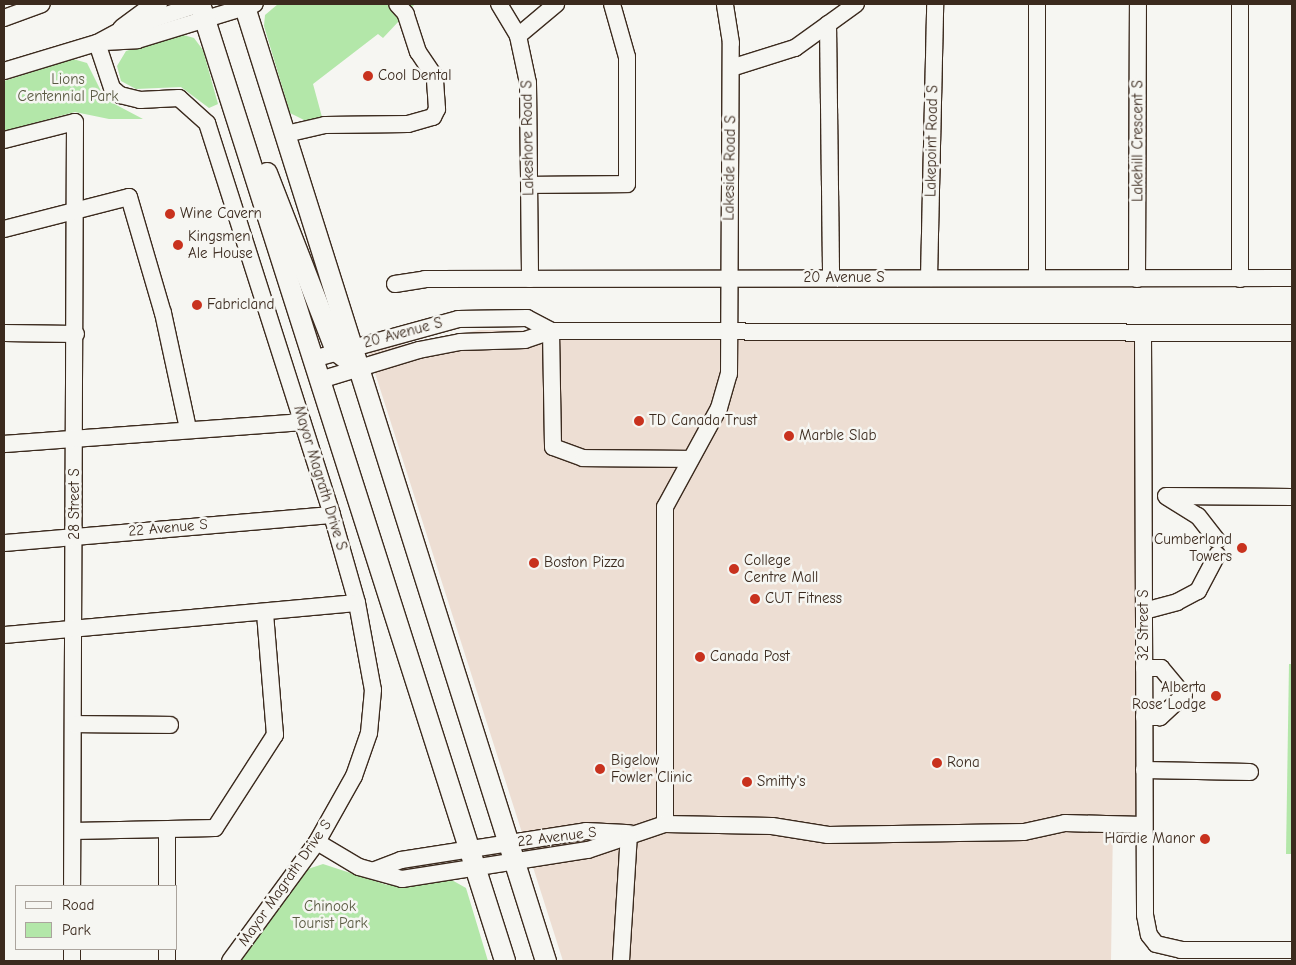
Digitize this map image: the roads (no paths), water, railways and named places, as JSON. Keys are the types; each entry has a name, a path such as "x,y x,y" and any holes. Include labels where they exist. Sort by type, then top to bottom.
{"main road":[{"path":"124,29 157,4"},
{"path":"248,5 286,134 344,349"},
{"name":"Mayor Magrath Drive S","path":"202,9 471,859 504,957"},
{"path":"237,123 264,165 344,349 360,369 507,843 546,961"}],"street":[{"path":"4,18 42,4"},
{"path":"286,134 325,126 408,124 433,117 437,109 435,77 418,52 406,14 397,4"},
{"name":"Lakeshore Road S","path":"499,4 518,36 528,83 530,279"},
{"path":"518,36 556,4"},
{"path":"529,184 627,184 627,56 612,4"},
{"name":"Lakeside Road S","path":"665,824 664,517 668,497 726,392 731,68 725,4"},
{"path":"731,68 795,48 856,4"},
{"name":"Lakepoint Road S","path":"929,278 935,4"},
{"path":"1037,4 1037,278"},
{"name":"Lakehill Crescent S","path":"1137,279 1138,4"},
{"path":"1240,4 1240,279"},
{"path":"4,71 97,43 124,29 202,9 248,5"},
{"path":"97,43 137,40 202,9"},
{"path":"828,24 831,278"},
{"name":"Mayor Magrath Drive S","path":"97,43 112,88 120,96 140,100 179,98 207,123 332,515 357,603 373,690 369,732 354,776 317,842 230,961"},
{"name":"28 Street S","path":"4,140 75,122 76,334 72,885"},
{"path":"4,229 129,197 163,313 188,429"},
{"name":"20 Avenue S","path":"396,284 530,279 1292,278"},
{"name":"20 Avenue S","path":"313,359 458,319 526,318 551,331"},
{"path":"551,331 552,447 583,458 690,459"},
{"name":"20 Avenue S","path":"320,380 435,347 525,340 551,331 728,333 1292,333"},
{"path":"4,333 76,334"},
{"name":"32 Street S","path":"1143,334 1144,915 1156,944 1181,950 1292,950"},
{"path":"4,444 75,437 302,422"},
{"path":"1144,496 1292,497"},
{"path":"1144,611 1177,602 1198,590 1217,548 1198,516 1166,496"},
{"name":"22 Avenue S","path":"4,543 332,515"},
{"path":"4,635 74,626 265,614 357,603"},
{"path":"73,831 167,831 215,828 275,735 265,614"},
{"path":"1144,668 1162,668 1184,696 1160,716 1144,717"},
{"path":"74,724 170,724"},
{"path":"1144,770 1250,772"},
{"path":"621,961 629,833 665,824 772,826 828,835 1024,832 1065,823 1144,825"},
{"path":"167,831 167,885"},
{"name":"22 Avenue S","path":"471,859 507,843 586,831 629,833"},
{"name":"22 Avenue S","path":"317,842 360,867 375,870 401,860 471,859 514,863 588,850 629,833"}],"place":[{"name":"Cool Dental","path":"368,76"},
{"name":"Wine Cavern","path":"170,214"},
{"name":"Kingsmen Ale House","path":"178,245"},
{"name":"Fabricland","path":"197,305"},
{"name":"TD Canada Trust","path":"639,421"},
{"name":"Marble Slab","path":"789,436"},
{"name":"Cumberland Towers","path":"1242,548"},
{"name":"Boston Pizza","path":"534,563"},
{"name":"College Centre Mall","path":"734,569"},
{"name":"CUT Fitness","path":"755,599"},
{"name":"Canada Post","path":"700,657"},
{"name":"Alberta Rose Lodge","path":"1216,696"},
{"name":"Rona","path":"937,763"},
{"name":"Bigelow Fowler Clinic","path":"600,769"},
{"name":"Smitty's","path":"747,782"},
{"name":"Hardie Manor","path":"1205,839"}],"park label":[{"name":"Lions Centennial Park","path":"68,88"},
{"name":"Chinook Tourist Park","path":"330,914"}]}
